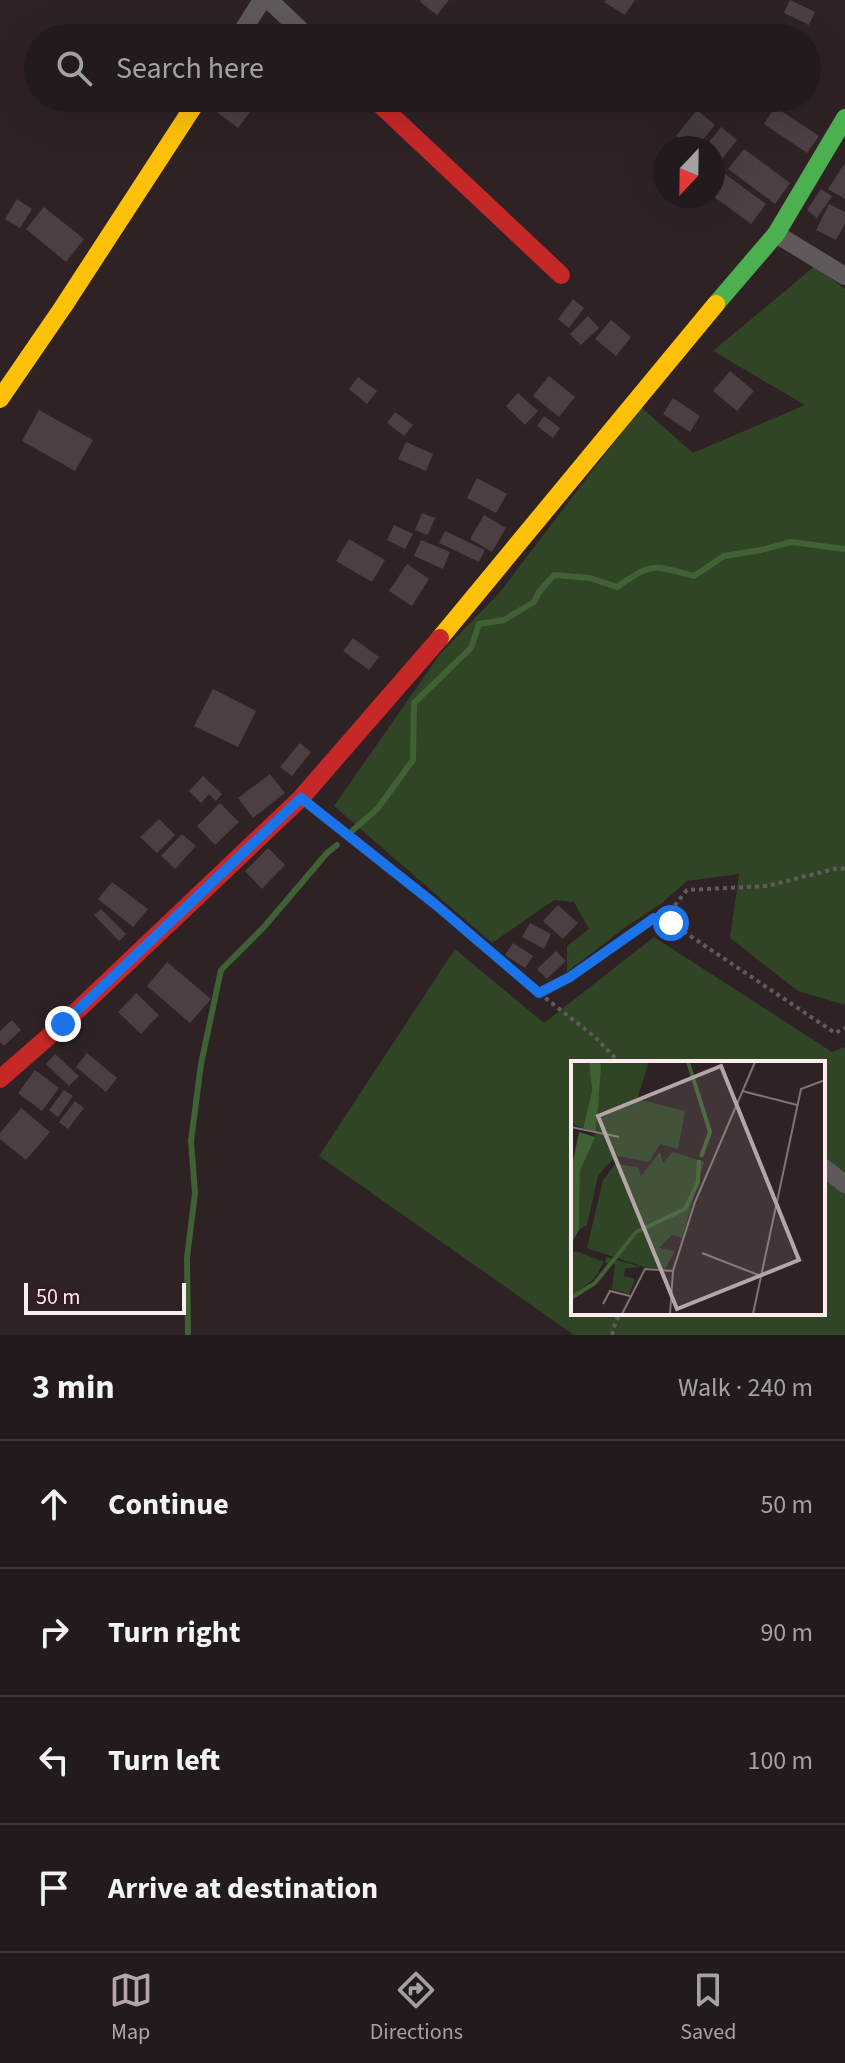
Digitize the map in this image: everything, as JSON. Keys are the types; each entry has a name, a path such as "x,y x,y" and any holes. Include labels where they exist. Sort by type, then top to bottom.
{"street":[{"path":"247,24 262,0"},
{"path":"269,0 294,24"},
{"path":"0,399 190,112"},
{"path":"388,112 561,275"},
{"path":"0,1079 63,1024 301,798 481,590 776,234 845,118"},
{"path":"776,234 845,276"},
{"path":"825,1169 845,1184"}],"path":[{"path":"301,798 436,905 595,1037 618,1061"},
{"path":"539,993 570,977 675,905 687,890 767,886 838,868 845,869"},
{"path":"654,918 671,923 835,1033 845,1028"},
{"path":"612,1335 620,1315"}],"green space":[{"path":"815,266 845,289 845,1005 798,991 730,938 739,874 687,881 662,903 567,972 567,946 589,929 574,902 554,900 492,943 334,806 440,654 500,592 641,407 693,453 805,405 713,351"},
{"path":"654,937 832,1052 845,1047 845,1335 574,1335 319,1156 455,949 544,1023"}],"building":[{"path":"421,0 449,0 437,15"},
{"path":"635,0 625,15 604,2"},
{"path":"790,0 815,12 809,24 784,13"},
{"path":"217,112 250,112 238,128"},
{"path":"695,112 715,125 706,136 676,136"},
{"path":"772,112 783,112 819,136 807,153 764,124"},
{"path":"721,127 737,140 725,155 725,136 714,136"},
{"path":"744,149 790,183 775,204 728,169"},
{"path":"845,163 845,199 828,189"},
{"path":"725,174 766,204 751,224 725,205"},
{"path":"821,189 832,196 817,218 807,210"},
{"path":"17,199 32,209 20,228 5,219"},
{"path":"829,204 845,212 845,224 836,240 816,230"},
{"path":"44,207 84,239 66,262 26,229"},
{"path":"573,299 584,308 569,328 558,319"},
{"path":"588,316 599,328 581,345 570,334"},
{"path":"611,320 631,337 616,356 595,339"},
{"path":"730,371 754,391 737,411 713,391"},
{"path":"549,376 575,397 559,417 533,396"},
{"path":"358,377 377,391 367,404 349,389"},
{"path":"518,393 538,411 525,425 506,406"},
{"path":"673,398 700,416 690,432 663,414"},
{"path":"39,410 93,440 75,471 22,441"},
{"path":"395,412 413,425 404,436 387,423"},
{"path":"544,416 560,428 553,438 537,426"},
{"path":"406,442 433,454 426,471 398,459"},
{"path":"477,478 507,494 496,513 467,498"},
{"path":"422,513 435,518 428,535 415,530"},
{"path":"484,515 506,528 492,552 470,539"},
{"path":"394,525 413,534 405,549 387,540"},
{"path":"445,531 485,550 479,562 439,543"},
{"path":"349,539 385,560 372,582 336,561"},
{"path":"421,540 450,552 443,569 414,556"},
{"path":"407,564 429,579 412,606 389,591"},
{"path":"353,638 379,657 369,670 343,651"},
{"path":"213,689 256,711 238,747 194,726"},
{"path":"300,743 311,752 292,776 280,767"},
{"path":"270,774 285,793 253,818 238,798"},
{"path":"203,776 222,794 216,801 209,794 201,803 189,791"},
{"path":"220,803 239,822 215,845 197,826"},
{"path":"159,819 175,835 157,853 140,837"},
{"path":"182,834 196,846 175,869 161,856"},
{"path":"268,848 285,865 262,889 245,871"},
{"path":"112,882 148,909 133,927 98,899"},
{"path":"558,905 578,923 563,939 543,921"},
{"path":"101,909 126,934 119,941 94,915"},
{"path":"530,923 551,934 544,949 522,937"},
{"path":"513,943 533,956 525,968 505,955"},
{"path":"556,951 566,961 547,979 537,969"},
{"path":"167,962 211,999 190,1023 147,986"},
{"path":"136,993 159,1015 141,1034 118,1012"},
{"path":"12,1020 21,1030 4,1046 0,1042 0,1031"},
{"path":"87,1053 117,1078 106,1092 76,1067"},
{"path":"55,1054 79,1076 69,1086 46,1064"},
{"path":"35,1070 59,1088 42,1111 18,1093"},
{"path":"64,1090 73,1096 58,1117 49,1110"},
{"path":"75,1101 84,1108 68,1129 59,1122"},
{"path":"21,1108 50,1132 26,1160 0,1139 0,1133"}],"waterway":[{"path":"352,831 378,808 413,760 414,703 471,648 479,624 504,620 534,602 554,575 590,578 617,587 646,570 661,568 694,576 724,556 791,542 845,549"},
{"path":"188,1335 187,1258 195,1193 191,1141 201,1064 221,970 337,845"}],"traffic: fast":[{"path":"716,304 776,234 845,118"}],"traffic: slow":[{"path":"0,399 190,112"},
{"path":"440,638 716,304"}],"traffic: jam":[{"path":"388,112 561,275"},
{"path":"0,1079 63,1024 301,798 440,638"}],"route":[{"path":"63,1024 301,798 436,905 539,993 570,977 654,918 671,923"}]}
